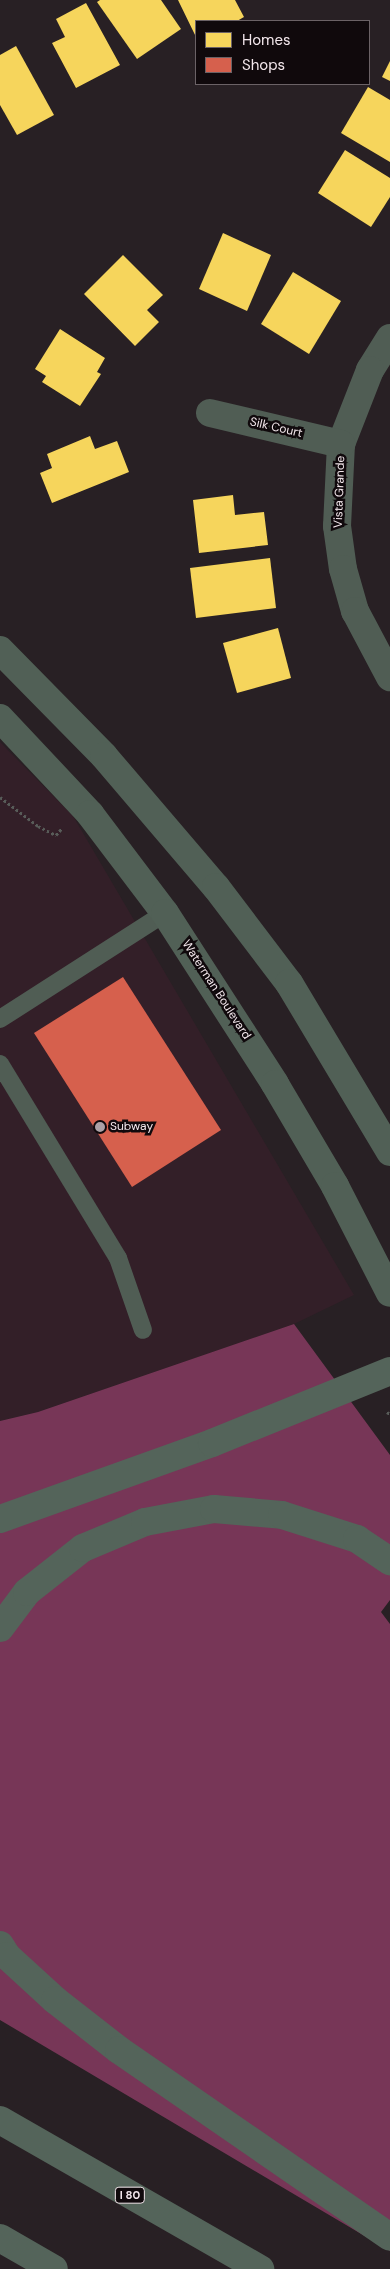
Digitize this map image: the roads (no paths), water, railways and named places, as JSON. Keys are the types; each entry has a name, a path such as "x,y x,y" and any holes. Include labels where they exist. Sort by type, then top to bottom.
{"highway":[{"path":"0,1519 212,1443 390,1371"},
{"path":"0,1628 27,1592 83,1548 145,1522 206,1511 282,1515 357,1539 390,1561"},
{"path":"0,1945 7,1956 55,2000 119,2050 390,2237"},
{"name":"I 80","path":"0,2120 260,2269"},
{"path":"0,2238 54,2269"}],"main road":[{"path":"0,650 104,756 216,887 289,983 390,1152"},
{"name":"Waterman Boulevard","path":"0,718 90,814 165,913 275,1084 335,1186 390,1293"}],"street":[{"name":"Vista Grande","path":"390,338 370,370 341,444 337,526 343,569 355,611 390,677"},
{"name":"Silk Court","path":"210,413 341,444"}],"lane":[{"path":"0,1019 165,913"},
{"path":"0,1064 118,1258 143,1330"}],"place":[{"name":"Subway","path":"100,1127"}]}
